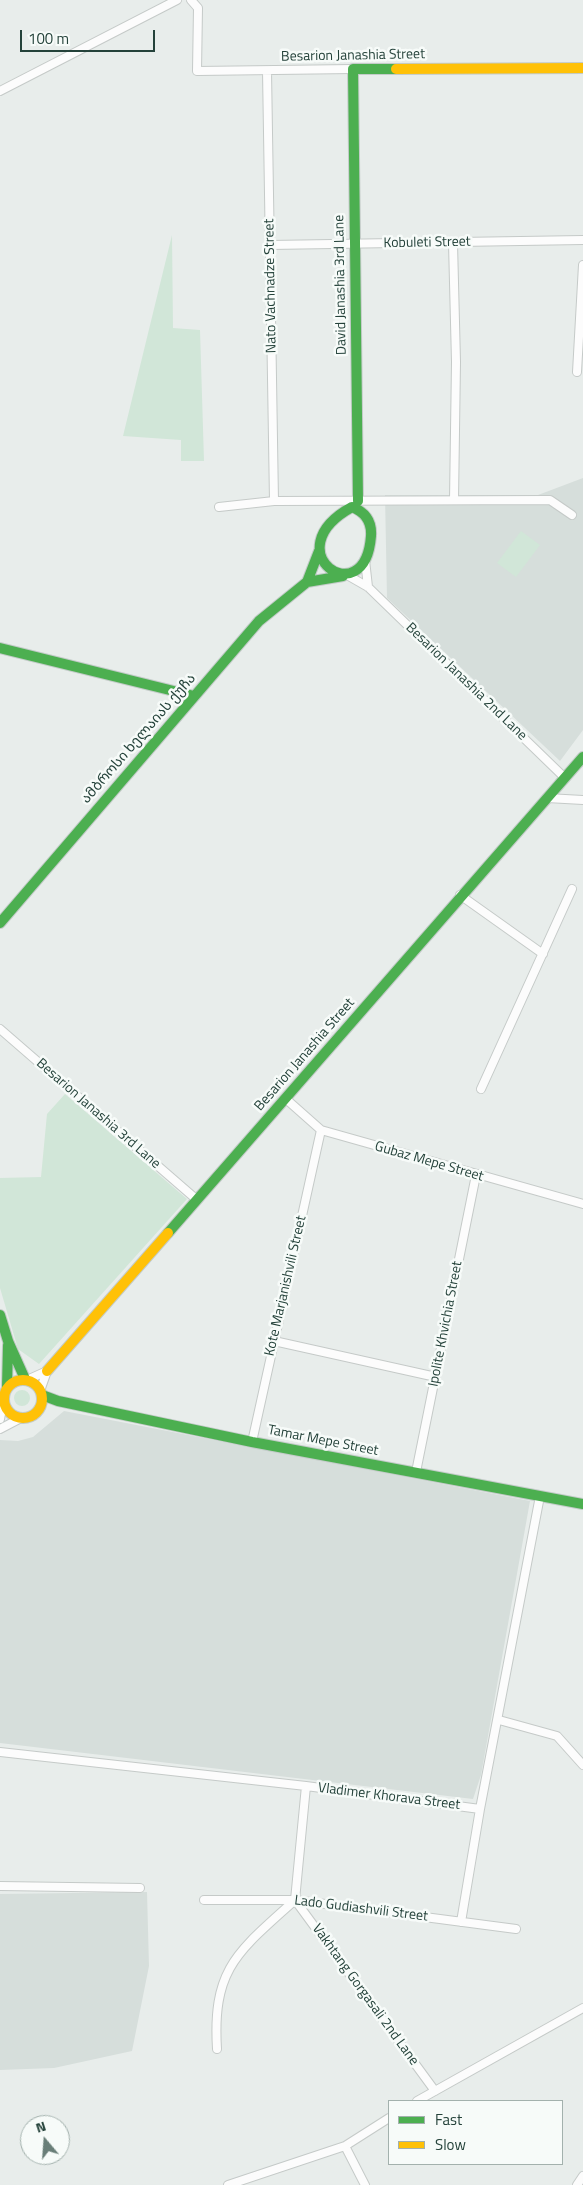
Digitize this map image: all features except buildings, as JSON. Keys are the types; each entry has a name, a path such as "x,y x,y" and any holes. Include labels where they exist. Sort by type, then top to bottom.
{"street":[{"path":"0,91 177,0"},
{"name":"Besarion Janashia Street","path":"191,0 198,8 197,71 583,68"},
{"name":"David Janashia 3rd Lane","path":"353,69 358,501"},
{"name":"Nato Vachnadze Street","path":"267,71 274,502"},
{"name":"Kobuleti Street","path":"270,245 583,240"},
{"path":"453,243 456,362 454,500"},
{"path":"577,372 583,265"},
{"path":"219,507 274,502 550,500 572,515"},
{"path":"307,582 319,550 320,540 327,527 358,501"},
{"path":"307,582 345,575 361,566 365,560 370,543 368,518 358,501"},
{"path":"343,512 357,508 365,513 368,518"},
{"path":"319,550 324,564 329,569 345,575"},
{"path":"365,560 368,586"},
{"name":"Besarion Janashia 2nd Lane","path":"345,575 368,586 565,778"},
{"name":"ამბროსი ხელაიას ქუჩა","path":"0,923 259,621 307,582"},
{"path":"0,648 194,696"},
{"name":"Besarion Janashia Street","path":"47,1371 583,757"},
{"path":"547,798 583,800"},
{"path":"481,1090 572,889"},
{"path":"460,896 542,954"},
{"name":"Besarion Janashia 3rd Lane","path":"0,1029 196,1199"},
{"name":"Gubaz Mepe Street","path":"286,1099 321,1130 583,1204"},
{"name":"Kote Marjanishvili Street","path":"252,1442 321,1130"},
{"name":"Ipolite Khvichia Street","path":"416,1472 476,1175"},
{"path":"0,1315 8,1341 26,1380 35,1384 41,1393"},
{"path":"0,1419 7,1387 8,1341"},
{"path":"274,1341 436,1377"},
{"path":"7,1387 15,1381 26,1380 47,1371"},
{"path":"35,1414 41,1405 41,1393 47,1371"},
{"name":"Tamar Mepe Street","path":"41,1393 58,1401 252,1442 583,1504"},
{"path":"0,1429 21,1418 35,1414 58,1401"},
{"path":"3,1402 9,1413 21,1418"},
{"path":"461,1922 480,1809 499,1720 540,1496"},
{"path":"499,1720 557,1736 583,1765"},
{"name":"Vladimer Khorava Street","path":"0,1752 306,1786 480,1809"},
{"path":"217,2049 215,2022 217,1999 224,1976 245,1946 295,1900 306,1786"},
{"path":"0,1886 140,1888"},
{"name":"Lado Gudiashvili Street","path":"204,1900 295,1900 516,1929"},
{"name":"Vakhtang Gorgasali 2nd Lane","path":"295,1900 435,2091"},
{"path":"420,2100 583,2008"},
{"path":"228,2185 345,2146 388,2119"},
{"path":"345,2146 365,2185"},
{"path":"577,2185 583,2176"}],"shaded area":[{"path":"583,478 583,730 560,761 387,598 385,495 538,495"},
{"path":"64,1411 530,1501 481,1775 473,1799 0,1743 0,1440 18,1441 33,1437"},
{"path":"147,1892 149,1966 132,2051 54,2068 0,2070 0,1894"}],"green space":[{"path":"172,235 173,328 200,330 204,461 181,461 181,440 123,436"},
{"path":"521,531 540,545 516,577 497,563"},
{"path":"65,1094 187,1199 39,1364 18,1349 0,1288 0,1178 41,1177 47,1114"},
{"path":"22,1390 30,1398 22,1406 14,1398"}],"traffic: fast":[{"path":"358,501 353,69 396,69"},
{"path":"352,507 367,518 371,536 365,560 354,571 341,574 329,568 321,557 320,541 330,524 352,507"},
{"path":"0,923 259,621 307,582 319,551"},
{"path":"307,582 343,576"},
{"path":"0,648 194,696"},
{"path":"168,1233 583,757"},
{"path":"0,1315 8,1341 25,1379"},
{"path":"7,1387 8,1345"},
{"path":"42,1395 58,1401 252,1442 583,1504"}],"traffic: slow":[{"path":"396,69 583,68"},
{"path":"47,1371 168,1233"},
{"path":"23,1380 37,1385 42,1399 37,1413 23,1418 9,1413 4,1399 9,1385 23,1380"}]}
